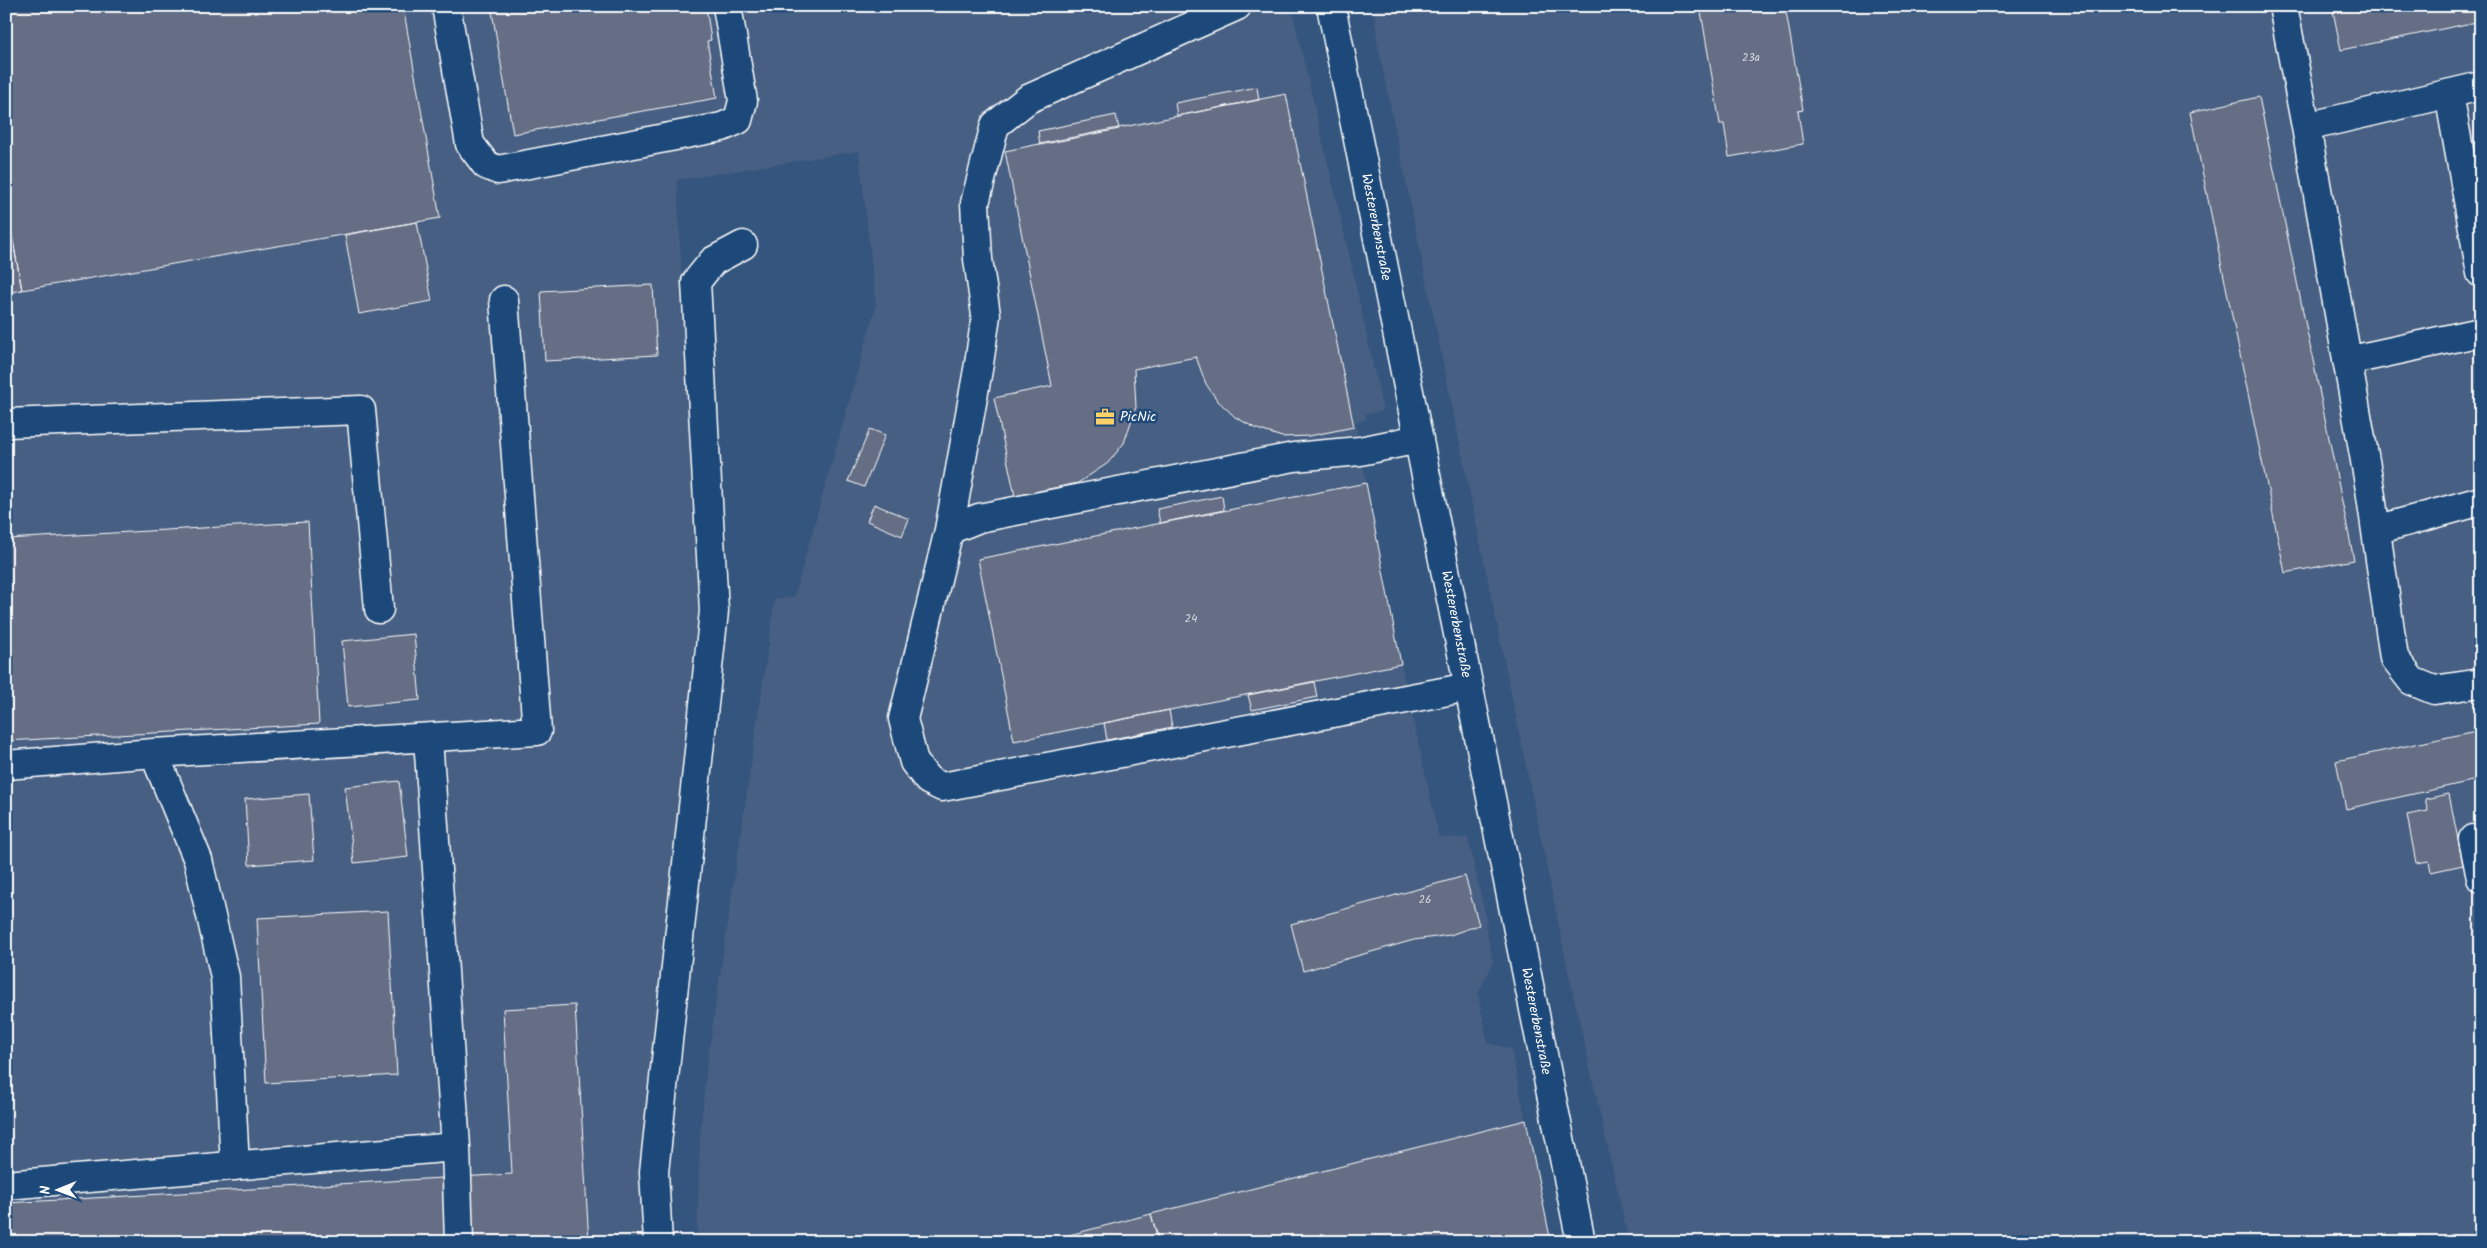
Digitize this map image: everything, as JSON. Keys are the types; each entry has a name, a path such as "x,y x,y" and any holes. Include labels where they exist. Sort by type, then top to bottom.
{"street":[{"path":"446,6 470,144 486,165 498,170 722,127 738,120 743,101 727,6"},
{"path":"1237,6 1028,99 995,125 974,203 978,259 986,315 980,364 949,530 903,719 914,762 928,780 942,787 1469,687"},
{"name":"Westererbenstraße","path":"1332,6 1581,1242"},
{"path":"2282,6 2306,127 2347,361 2376,530 2394,658 2412,682 2434,690 2481,683"},
{"path":"2306,127 2481,86"},
{"path":"2450,94 2481,273"},
{"path":"658,1242 654,1172 714,611 696,282 713,261 743,245"},
{"path":"6,765 154,753 536,731 504,300"},
{"path":"2347,361 2481,332"},
{"path":"6,423 362,410 379,610"},
{"path":"949,530 979,518 1294,458 1360,451 1419,438"},
{"path":"2376,530 2481,501"},
{"path":"428,738 456,1147 459,1242"},
{"path":"154,753 198,860 225,977 235,1166"},
{"path":"2473,839 2481,878"},
{"path":"6,1185 456,1147"}],"shaded area":[{"path":"6,6 1291,6 1348,249 1383,411 1365,414 1366,420 1355,422 1401,664 1439,837 1468,838 1487,923 1485,924 1493,963 1478,994 1488,1043 1511,1049 1551,1242 697,1242 700,1138 706,1071 775,599 794,597 876,306 859,151 677,180 698,611 642,1180 646,1242 6,1242"},
{"path":"1374,6 2481,6 2481,1242 1629,1242 1570,980 1377,41"}],"building":[{"path":"6,6 403,6 440,218 22,290 6,203"},
{"path":"491,6 706,6 711,40 707,41 717,98 513,134"},
{"path":"1700,6 1785,6 1803,110 1798,111 1803,144 1729,157 1724,124 1720,124"},
{"path":"1807,6 1836,6 1807,11"},
{"path":"2332,6 2481,6 2481,21 2341,50"},
{"path":"1257,87 1259,100 1177,116 1175,103"},
{"path":"1286,94 1354,427 1309,436 1282,437 1257,429 1235,417 1217,400 1206,384 1196,357 1134,369 1136,407 1124,443 1108,463 1078,483 1015,496 994,398 1052,386 1005,151"},
{"path":"2259,97 2354,560 2285,573 2190,112"},
{"path":"1116,115 1119,129 1040,145 1038,131"},
{"path":"6,203 22,290 6,293"},
{"path":"417,222 432,301 359,314 345,235"},
{"path":"653,285 657,355 545,361 541,291"},
{"path":"870,429 885,435 864,487 848,481"},
{"path":"1366,483 1401,664 1014,741 978,559"},
{"path":"1222,496 1224,510 1160,523 1157,509"},
{"path":"874,504 909,519 902,536 867,521"},
{"path":"308,522 319,724 6,741 6,539"},
{"path":"414,634 420,700 348,707 342,641"},
{"path":"1314,682 1317,697 1252,710 1248,695"},
{"path":"1169,710 1172,727 1107,740 1104,723"},
{"path":"2481,730 2481,779 2346,809 2336,761"},
{"path":"399,781 408,857 354,863 345,787"},
{"path":"309,794 314,860 249,865 245,799"},
{"path":"2449,794 2463,865 2431,872 2429,861 2416,863 2407,815 2428,811 2425,799"},
{"path":"1465,876 1479,925 1450,935 1414,940 1303,971 1291,924"},
{"path":"388,911 397,1075 266,1083 257,918"},
{"path":"575,1005 589,1242 6,1242 6,1203 512,1174 503,1009"},
{"path":"1526,1120 1551,1242 1159,1242 1151,1214"},
{"path":"1151,1214 1159,1242 1042,1242"}],"place":[{"name":"PicNic","path":"1105,417"}]}
